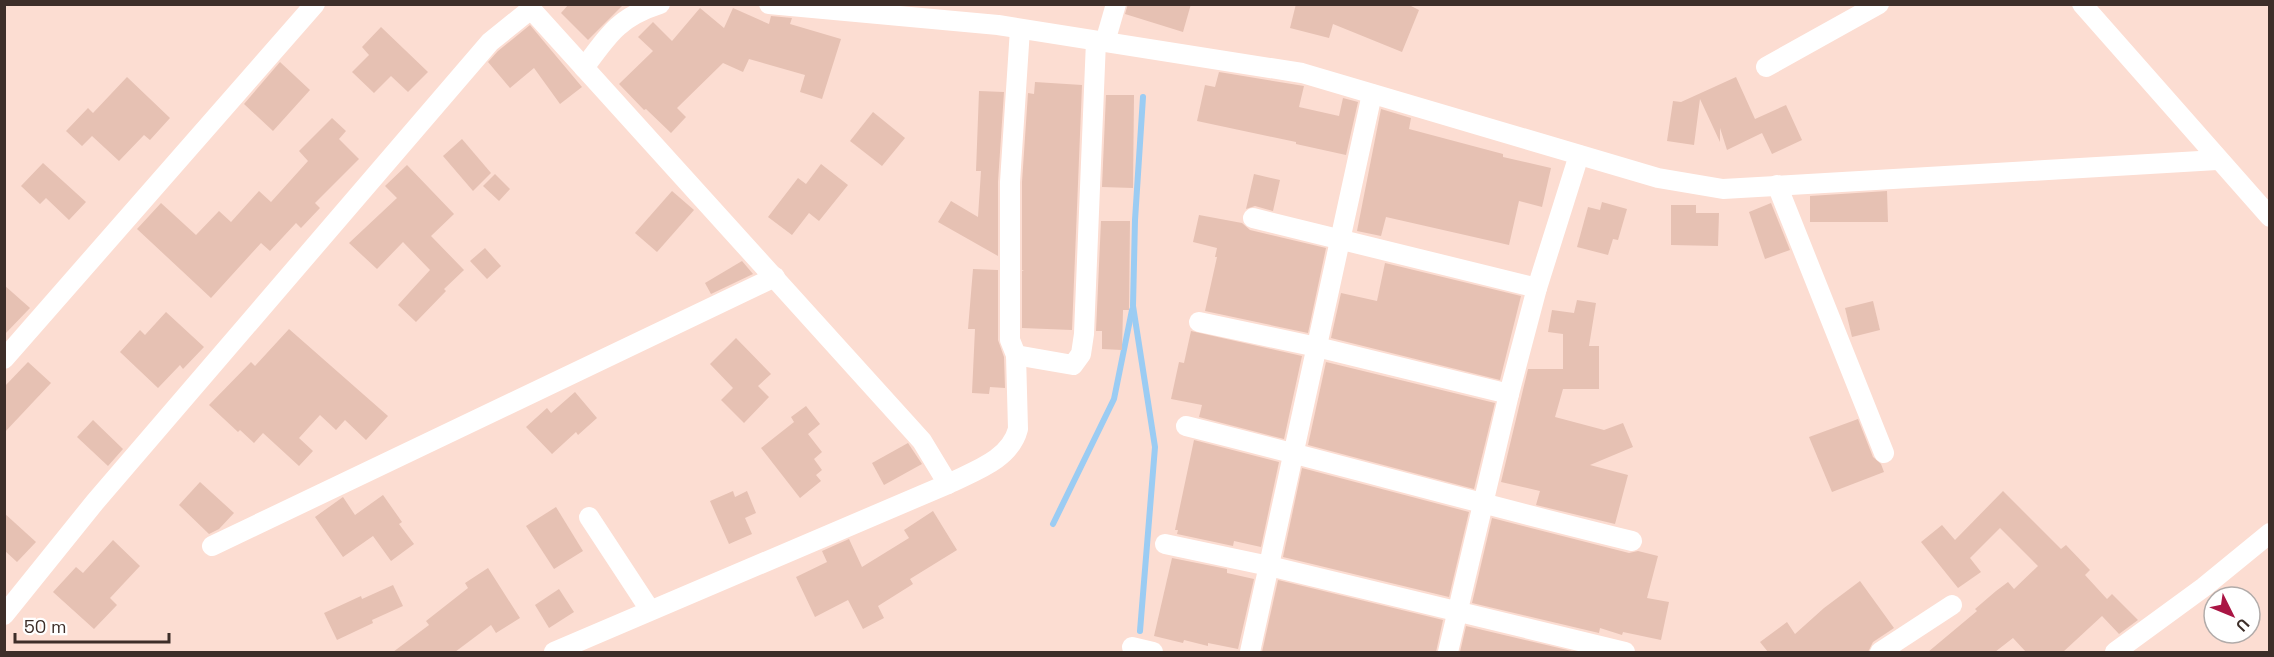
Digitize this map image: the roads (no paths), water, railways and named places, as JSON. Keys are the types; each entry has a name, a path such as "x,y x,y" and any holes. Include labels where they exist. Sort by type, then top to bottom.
{"street":[{"path":"4,359 315,4"},
{"path":"584,68 608,35 625,19 660,4"},
{"path":"769,4 897,10 1302,73 1658,178 1723,189 2217,160"},
{"path":"1016,355 1073,365 1081,354 1100,41 1116,4"},
{"path":"1766,67 1879,4"},
{"path":"4,615 95,502 490,42 530,7 922,441 948,484"},
{"path":"2092,8 2217,160 2270,217"},
{"path":"554,652 948,484 990,463 1004,453 1016,438 1018,429 1016,355 1010,340 1010,182 1020,29"},
{"path":"1250,652 1372,94"},
{"path":"1448,652 1509,394 1537,288 1579,155"},
{"path":"1776,185 1884,453"},
{"path":"1253,218 1537,288"},
{"path":"212,546 775,277"},
{"path":"1198,322 1317,347 1509,394"},
{"path":"1186,426 1294,452 1483,505 1632,541"},
{"path":"589,517 650,610"},
{"path":"2115,652 2204,587 2270,533"},
{"path":"1166,544 1269,566 1625,652"},
{"path":"1880,652 1952,605"},
{"path":"1132,647 1153,652"}],"waterway":[{"path":"1140,631 1155,447 1133,306 1135,220 1143,97"},
{"path":"1053,524 1114,399 1132,310"}]}
